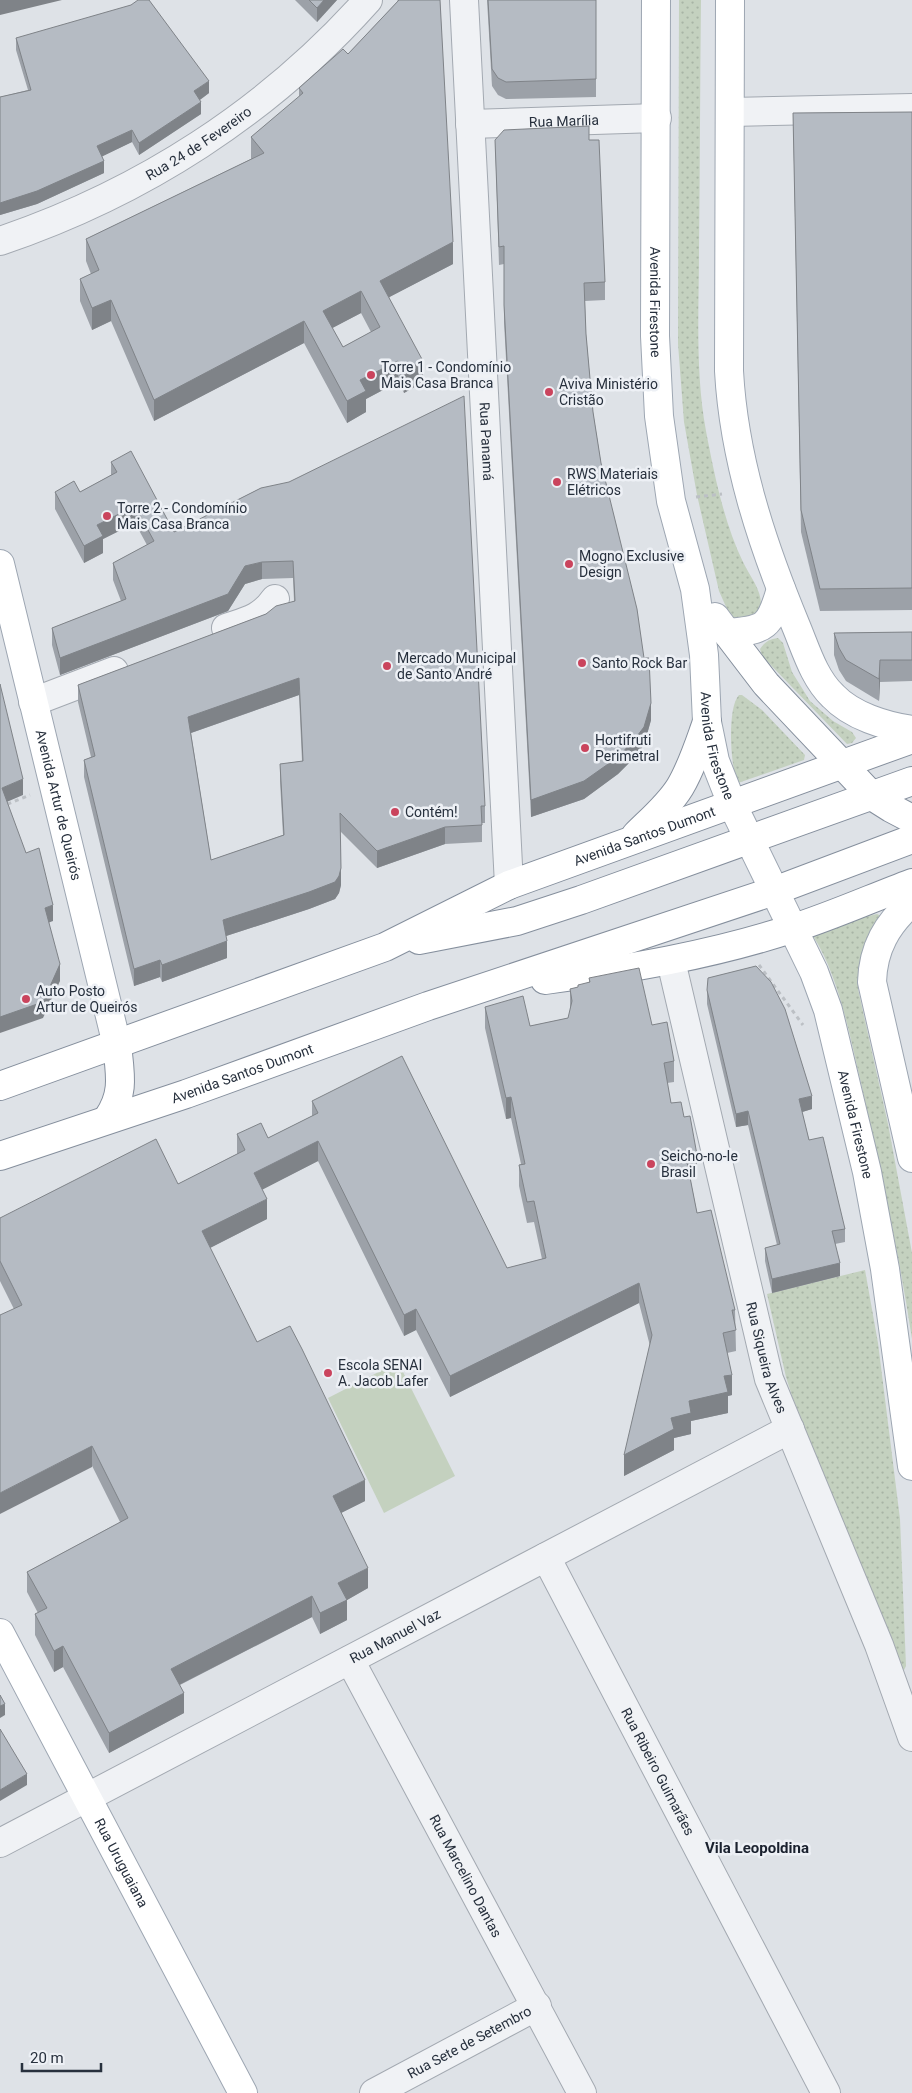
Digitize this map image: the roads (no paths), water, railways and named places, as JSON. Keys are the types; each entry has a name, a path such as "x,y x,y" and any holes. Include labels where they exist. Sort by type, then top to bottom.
{"main road":[{"name":"Avenida Firestone","path":"656,0 655,336 659,416 671,501 695,589 704,655 707,722 715,761 732,804 821,988 835,1035 867,1172 885,1269 912,1466"},
{"path":"730,0 729,371 732,417 748,490 781,589 813,666 822,682 832,696 857,714 898,728 912,730"},
{"name":"Avenida Artur de Queirós","path":"0,564 117,1045 121,1078 120,1095 116,1106 108,1118"},
{"path":"695,589 766,684 872,796 912,819"},
{"path":"727,633 750,631 760,628 769,621 774,612 781,589"},
{"path":"631,840 680,787 694,759 707,722"},
{"name":"Avenida Santos Dumont","path":"0,1086 385,947 509,885 912,739"},
{"name":"Avenida Santos Dumont","path":"385,947 517,921 581,900 912,781"},
{"name":"Avenida Santos Dumont","path":"0,1156 108,1118 198,1090 428,1006 774,891 912,839"},
{"name":"Avenida Santos Dumont","path":"484,988 627,969 671,960 793,928 912,883"},
{"path":"912,902 897,915 884,932 877,949 872,982 912,1158"},
{"name":"Rua Uruguaiana","path":"0,1633 243,2093"}],"street":[{"name":"Rua 24 de Fevereiro","path":"0,241 52,223 93,205 165,167 211,138 284,83 330,40 368,0"},
{"name":"Rua Panamá","path":"464,0 509,885"},
{"path":"731,112 912,108"},
{"name":"Rua Marília","path":"470,124 657,118"},
{"path":"206,636 260,616 275,598"},
{"path":"33,702 133,664"},
{"name":"Rua Siqueira Alves","path":"671,960 769,1379 776,1400 790,1429 879,1646 912,1737"},
{"name":"Rua Manuel Vaz","path":"0,1843 790,1429"},
{"name":"Rua Ribeiro Guimarães","path":"546,1557 826,2093"},
{"name":"Rua Marcelino Dantas","path":"350,1660 582,2093"},
{"name":"Rua Sete de Setembro","path":"374,2093 537,2006"}],"place":[{"name":"Torre 1 - Condomínio Mais Casa Branca","path":"371,375"},
{"name":"Aviva Ministério Cristão","path":"549,392"},
{"name":"RWS Materiais Elétricos","path":"557,482"},
{"name":"Torre 2 - Condomínio Mais Casa Branca","path":"107,516"},
{"name":"Mogno Exclusive Design","path":"569,564"},
{"name":"Santo Rock Bar","path":"582,663"},
{"name":"Mercado Municipal de Santo André","path":"387,666"},
{"name":"Hortifruti Perimetral","path":"585,748"},
{"name":"Contém!","path":"395,812"},
{"name":"Auto Posto Artur de Queirós","path":"26,999"},
{"name":"Seicho-no-Ie Brasil","path":"651,1164"},
{"name":"Escola SENAI A. Jacob Lafer","path":"328,1373"}],"district":[{"name":"Vila Leopoldina","path":"757,1848"}]}
